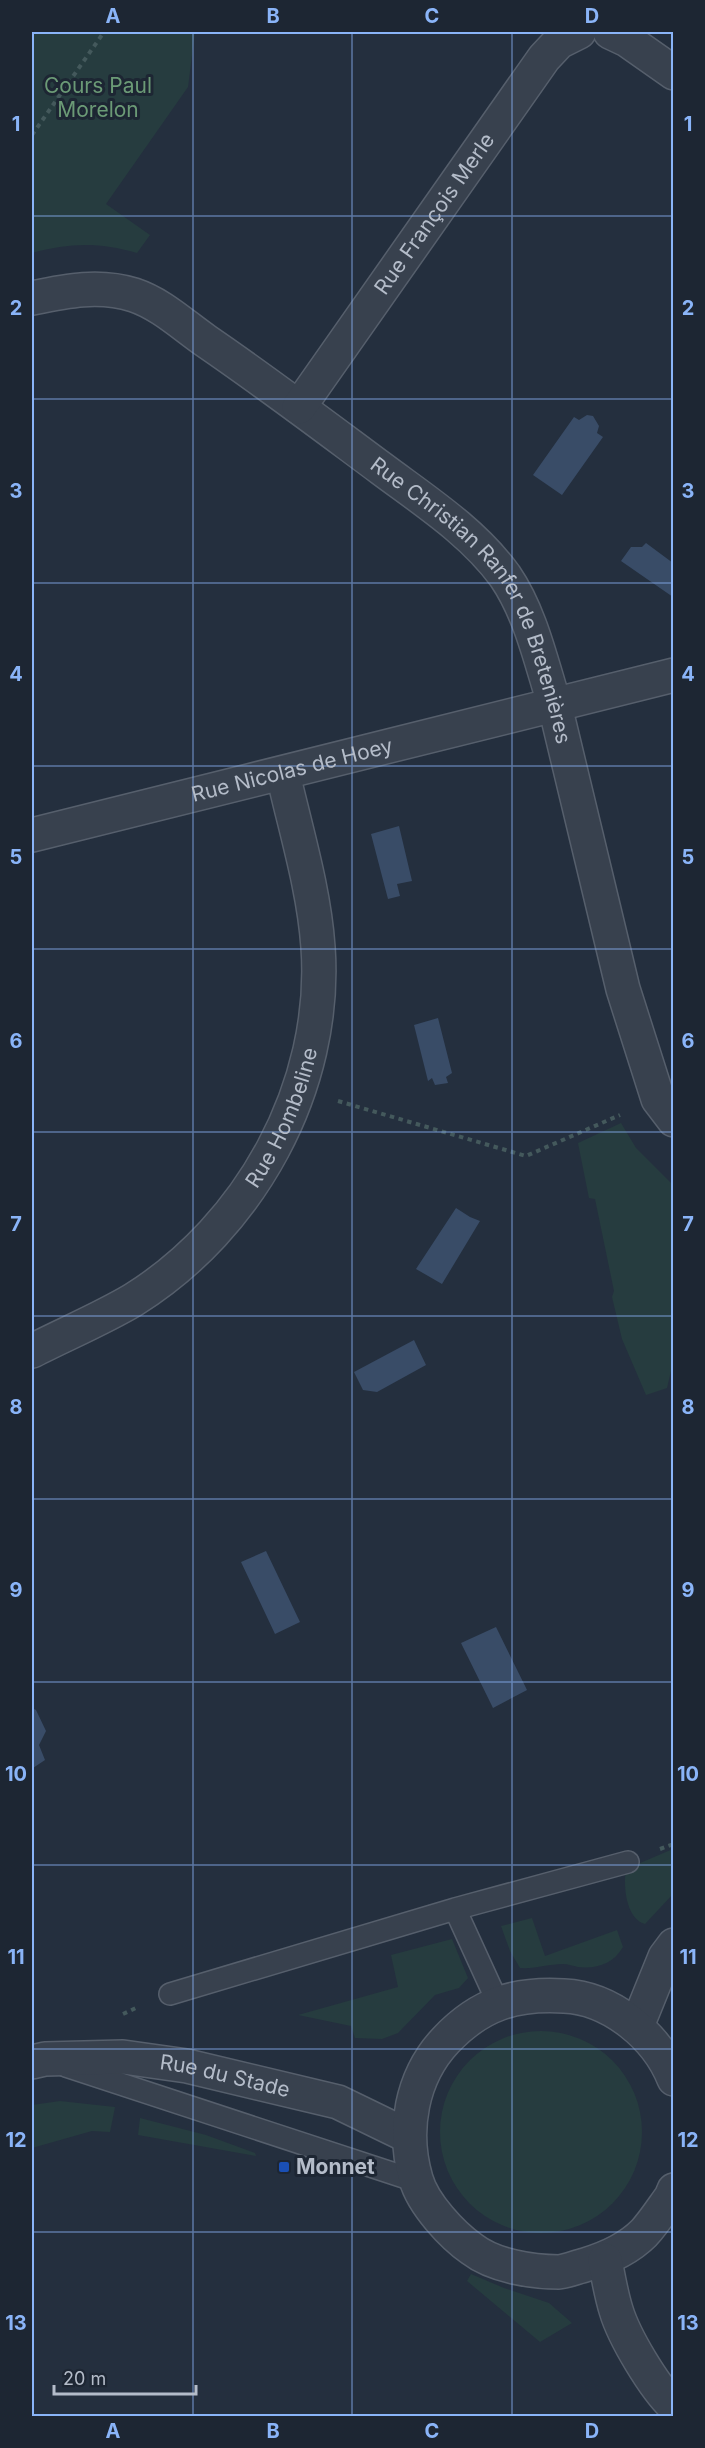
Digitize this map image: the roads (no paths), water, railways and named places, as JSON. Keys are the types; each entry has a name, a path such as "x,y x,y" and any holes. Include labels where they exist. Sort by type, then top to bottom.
{"street":[{"name":"Rue François Merle","path":"299,407 544,58 559,42 579,32"},
{"path":"610,32 627,40 674,73"},
{"name":"Rue Christian Ranfer de Bretenières","path":"32,298 89,289 109,289 142,298 165,311 299,407 446,517 482,548 521,600 555,706 623,989 666,1109"},
{"name":"Rue Nicolas de Hoey","path":"32,836 674,675"},
{"name":"Rue Hombeline","path":"32,1351 132,1300 168,1275 202,1245 228,1217 250,1188 278,1141 300,1090 311,1043 317,1001 318,948 310,896 283,774"},
{"path":"637,2026 664,1957 674,1945"},
{"path":"674,2079 667,2062 637,2026 606,2007 570,1996 534,1994 498,2002 461,2024 432,2055 414,2094 408,2136 416,2181 440,2220 473,2251 515,2268 560,2272 605,2260 643,2234 672,2197 674,2190"},
{"name":"Rue du Stade","path":"38,2060 123,2057 187,2066 338,2102 408,2136"},
{"path":"605,2260 616,2312 639,2358 666,2399 674,2406"}],"lane":[{"path":"170,1994 628,1862"},
{"path":"455,1910 498,2002"},
{"path":"38,2060 416,2181"}],"water":[{"path":"587,415 593,416 599,426 597,433 603,437 562,495 533,475 574,417 579,420"},
{"path":"646,543 673,563 673,597 621,561 631,547 642,547"},
{"path":"399,826 412,881 397,884 400,896 388,899 371,834"},
{"path":"438,1018 452,1073 446,1077 448,1083 435,1085 432,1078 428,1081 414,1025"},
{"path":"456,1208 480,1221 442,1284 416,1269"},
{"path":"414,1340 426,1365 377,1392 363,1390 354,1372"},
{"path":"266,1551 300,1622 275,1634 241,1562"},
{"path":"496,1627 527,1690 493,1708 461,1643"},
{"path":"32,1708 36,1710 46,1731 39,1745 45,1760 33,1768"}],"place":[{"name":"Monnet","path":"284,2167"}],"park label":[{"name":"Cours Paul Morelon","path":"98,98"}]}
